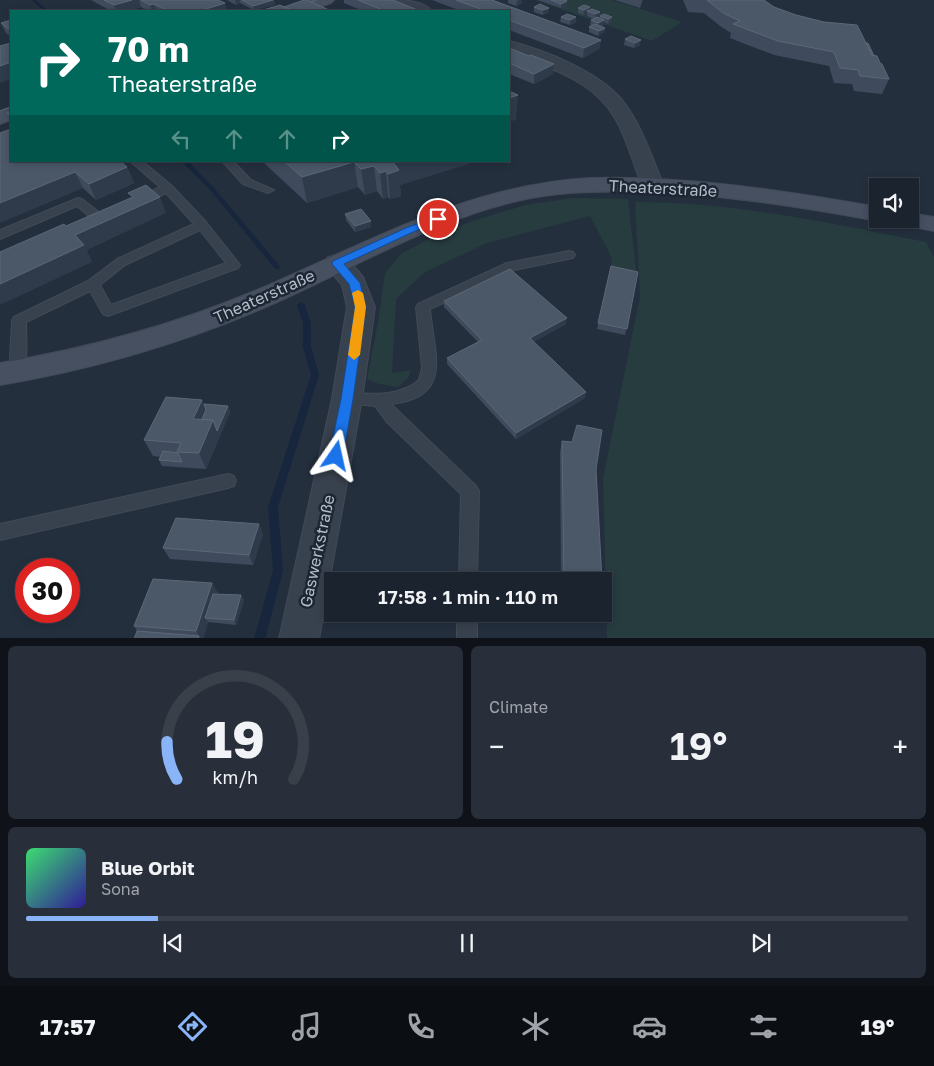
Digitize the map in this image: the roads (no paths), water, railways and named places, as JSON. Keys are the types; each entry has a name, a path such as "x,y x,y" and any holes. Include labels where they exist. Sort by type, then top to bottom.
{"main road":[{"path":"298,10 326,0"},
{"name":"Theaterstraße","path":"8,373 121,350 172,334 249,304 409,230 453,213 518,194 594,184 653,186 770,196 869,212"},
{"path":"919,221 934,224"}],"street":[{"path":"396,0 421,10"},
{"path":"510,46 579,74 602,89 617,106 653,186"},
{"name":"Gaswerkstraße","path":"299,638 363,400 361,307 354,283 337,264"}],"lane":[{"path":"93,284 108,311 234,265 202,225 168,188 136,162"},
{"path":"228,162 247,182 268,190"},
{"path":"126,208 168,188"},
{"path":"0,235 78,201 101,220"},
{"path":"8,373 19,350 19,320 93,284 121,262 202,225"},
{"path":"363,400 396,398 414,392 424,385 429,373 423,307 511,266 570,255"},
{"path":"363,400 392,417 470,491 468,572"},
{"path":"0,532 228,480"},
{"path":"467,622 467,638"}],"waterway":[{"path":"34,0 45,10"},
{"path":"185,162 213,190 277,267"},
{"path":"259,638 278,571 273,507 315,375 307,347 307,323 301,305"}],"tram line":[{"path":"287,10 316,0"},
{"path":"0,111 10,107"}]}
